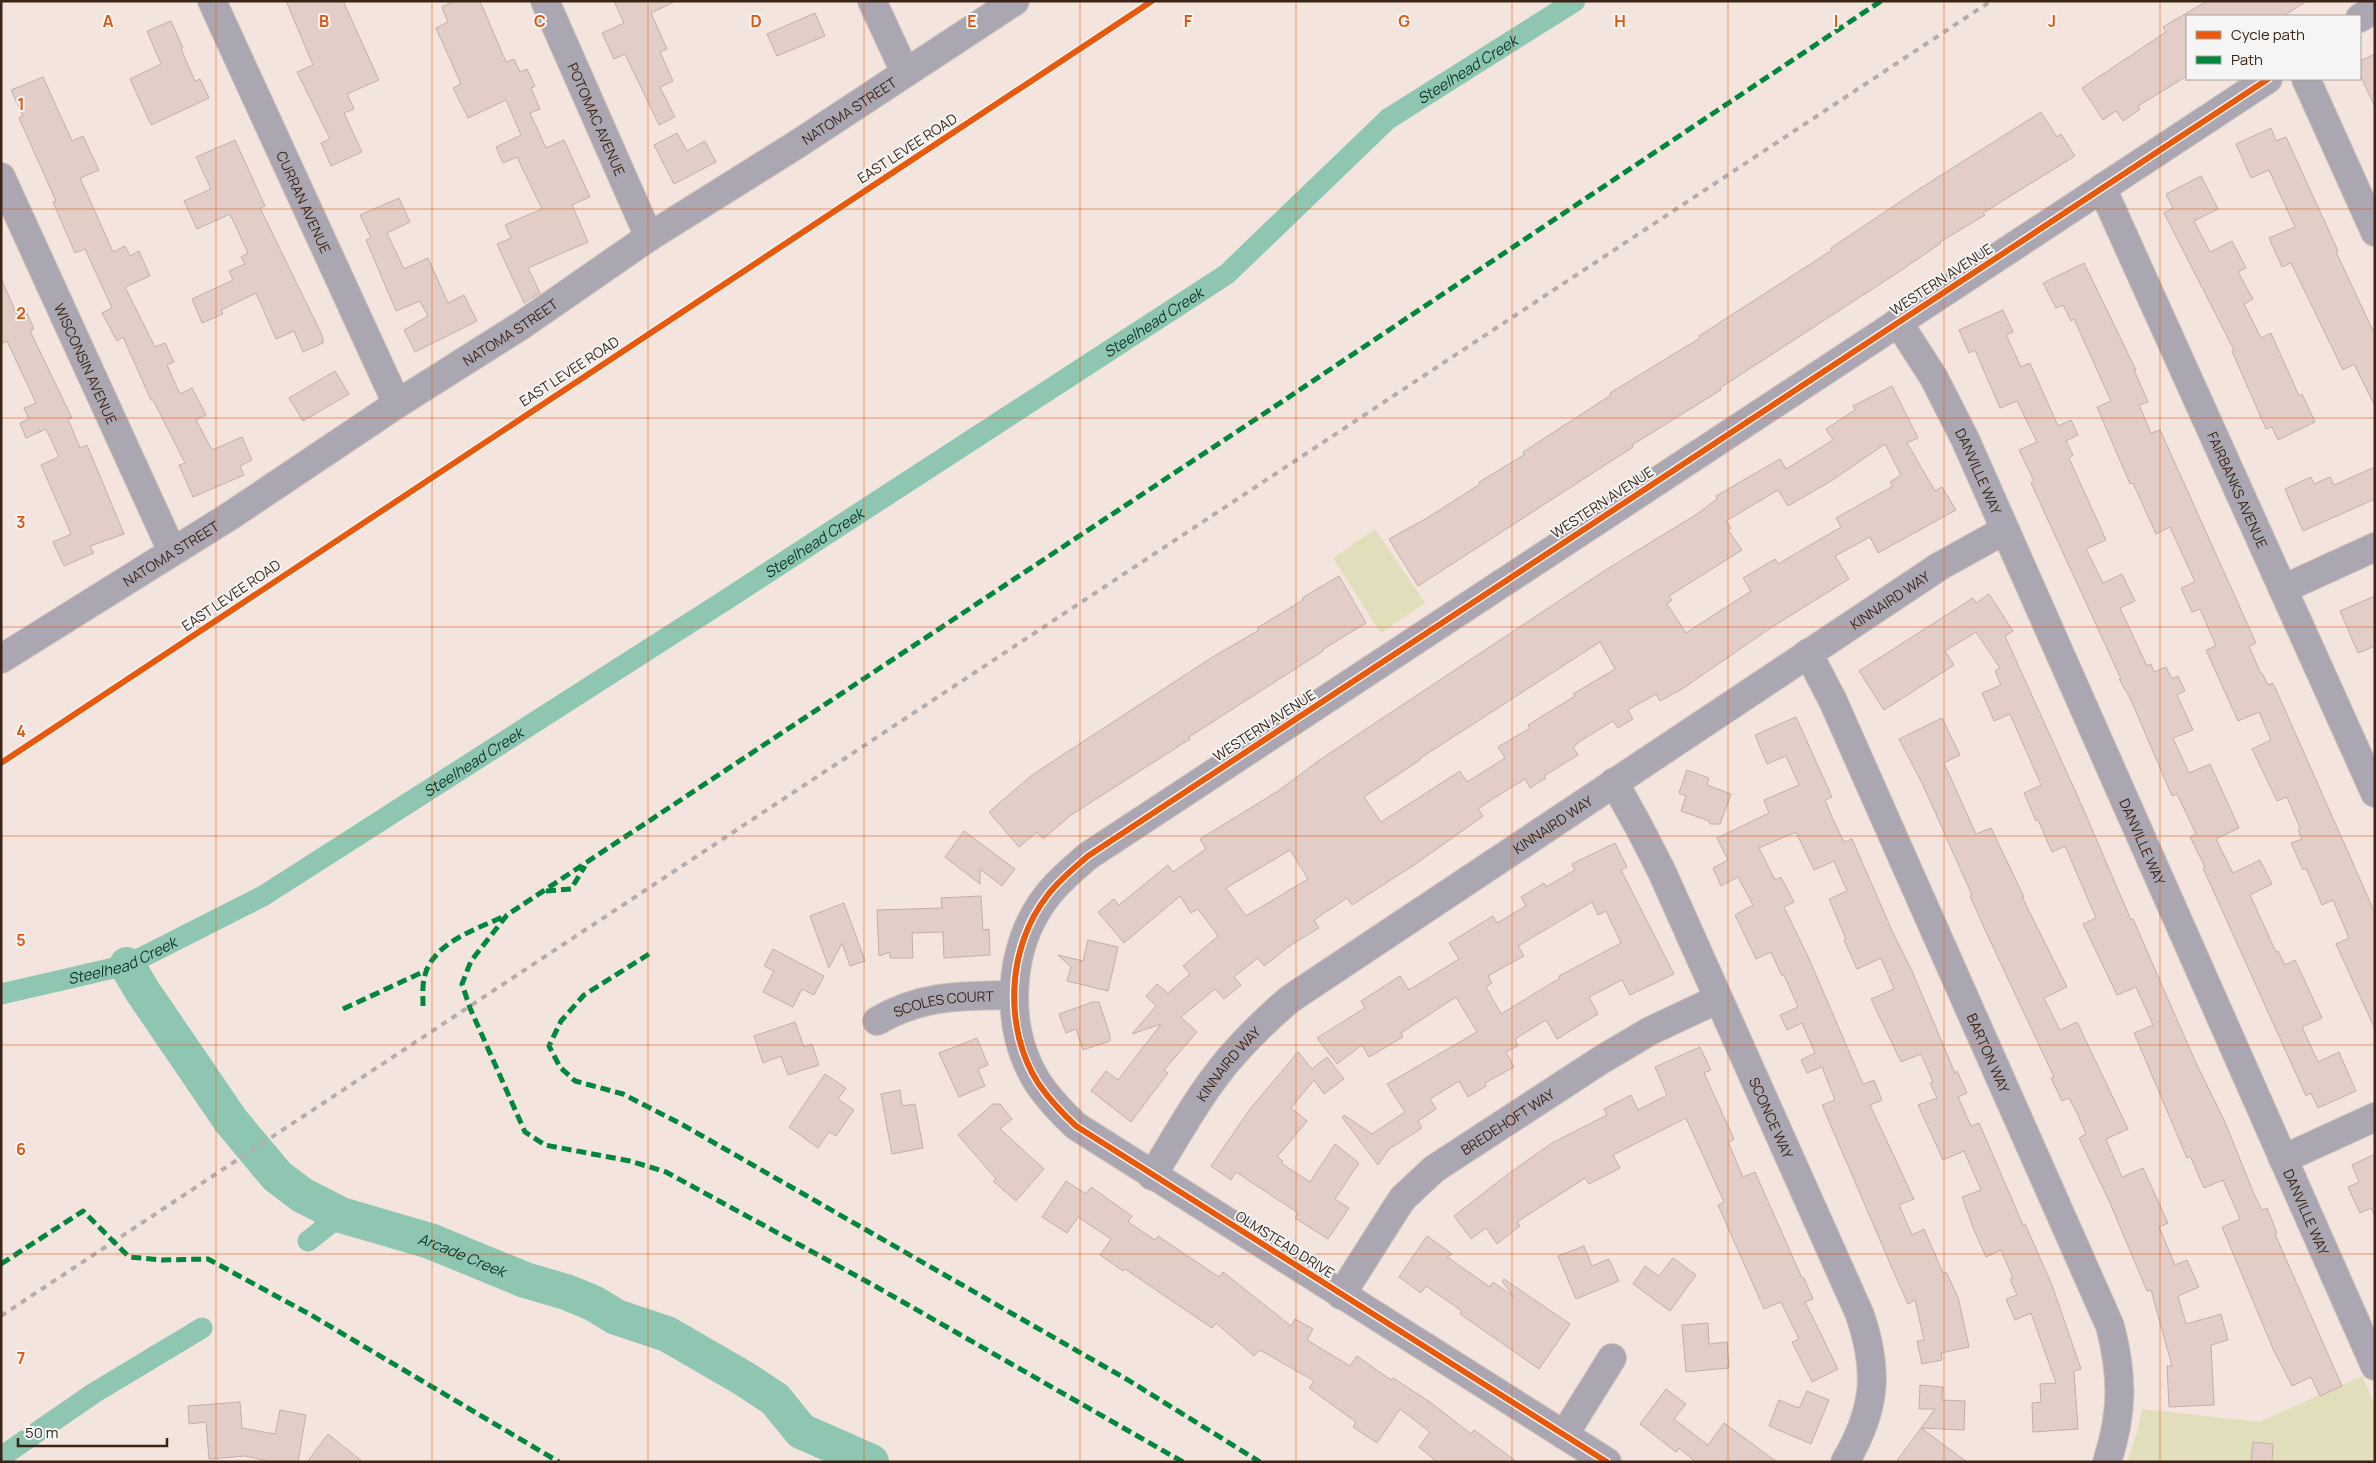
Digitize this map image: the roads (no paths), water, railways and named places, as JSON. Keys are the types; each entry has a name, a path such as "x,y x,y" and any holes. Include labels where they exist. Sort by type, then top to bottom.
{"street":[{"name":"CURRAN AVENUE","path":"212,1 397,404"},
{"name":"POTOMAC AVENUE","path":"544,1 649,237"},
{"path":"872,1 905,72"},
{"name":"NATOMA STREET","path":"1,659 230,516 397,404 522,325 649,237 796,145 1015,1"},
{"path":"2361,17 2375,8"},
{"name":"WESTERN AVENUE","path":"1014,996 1017,965 1031,923 1046,897 1065,875 1088,856 2266,80"},
{"path":"2306,80 2375,232"},
{"name":"WISCONSIN AVENUE","path":"1,176 172,551"},
{"name":"FAIRBANKS AVENUE","path":"2102,188 2375,793"},
{"name":"DANVILLE WAY","path":"1898,322 1934,378 1961,430 2375,1366"},
{"name":"KINNAIRD WAY","path":"1152,1176 1204,1093 1229,1059 1258,1027 1290,999 1940,566 2005,530"},
{"path":"2283,590 2375,547"},
{"name":"BARTON WAY","path":"1808,653 1833,701 2110,1326 2117,1352 2120,1407 2116,1434 2106,1462"},
{"name":"SCONCE WAY","path":"1614,782 1662,872 1860,1315 1872,1358 1870,1404 1861,1433 1845,1462"},
{"name":"SCOLES COURT","path":"877,1021 905,1007 936,998 1014,996"},
{"name":"OLMSTEAD DRIVE","path":"1014,996 1017,1026 1025,1054 1038,1081 1054,1105 1087,1135 1607,1462"},
{"name":"BREDEHOFT WAY","path":"1341,1295 1403,1198 1434,1169 1609,1055 1650,1031 1718,999"},
{"path":"2283,1158 2375,1117"},
{"path":"1564,1435 1612,1358"}],"waterway":[{"name":"Steelhead Creek","path":"1,994 127,965 263,896 724,601 1227,274 1388,119 1575,1"},
{"name":"Arcade Creek","path":"127,965 143,992 231,1121 277,1176 302,1195 341,1215 430,1241 525,1280 566,1292 593,1303 616,1317 667,1334 775,1399 801,1431 871,1462"},
{"path":"308,1241 341,1215"},
{"path":"1,1457 94,1393 202,1328"}],"railway":[{"path":"1,1316 1991,1"}]}
